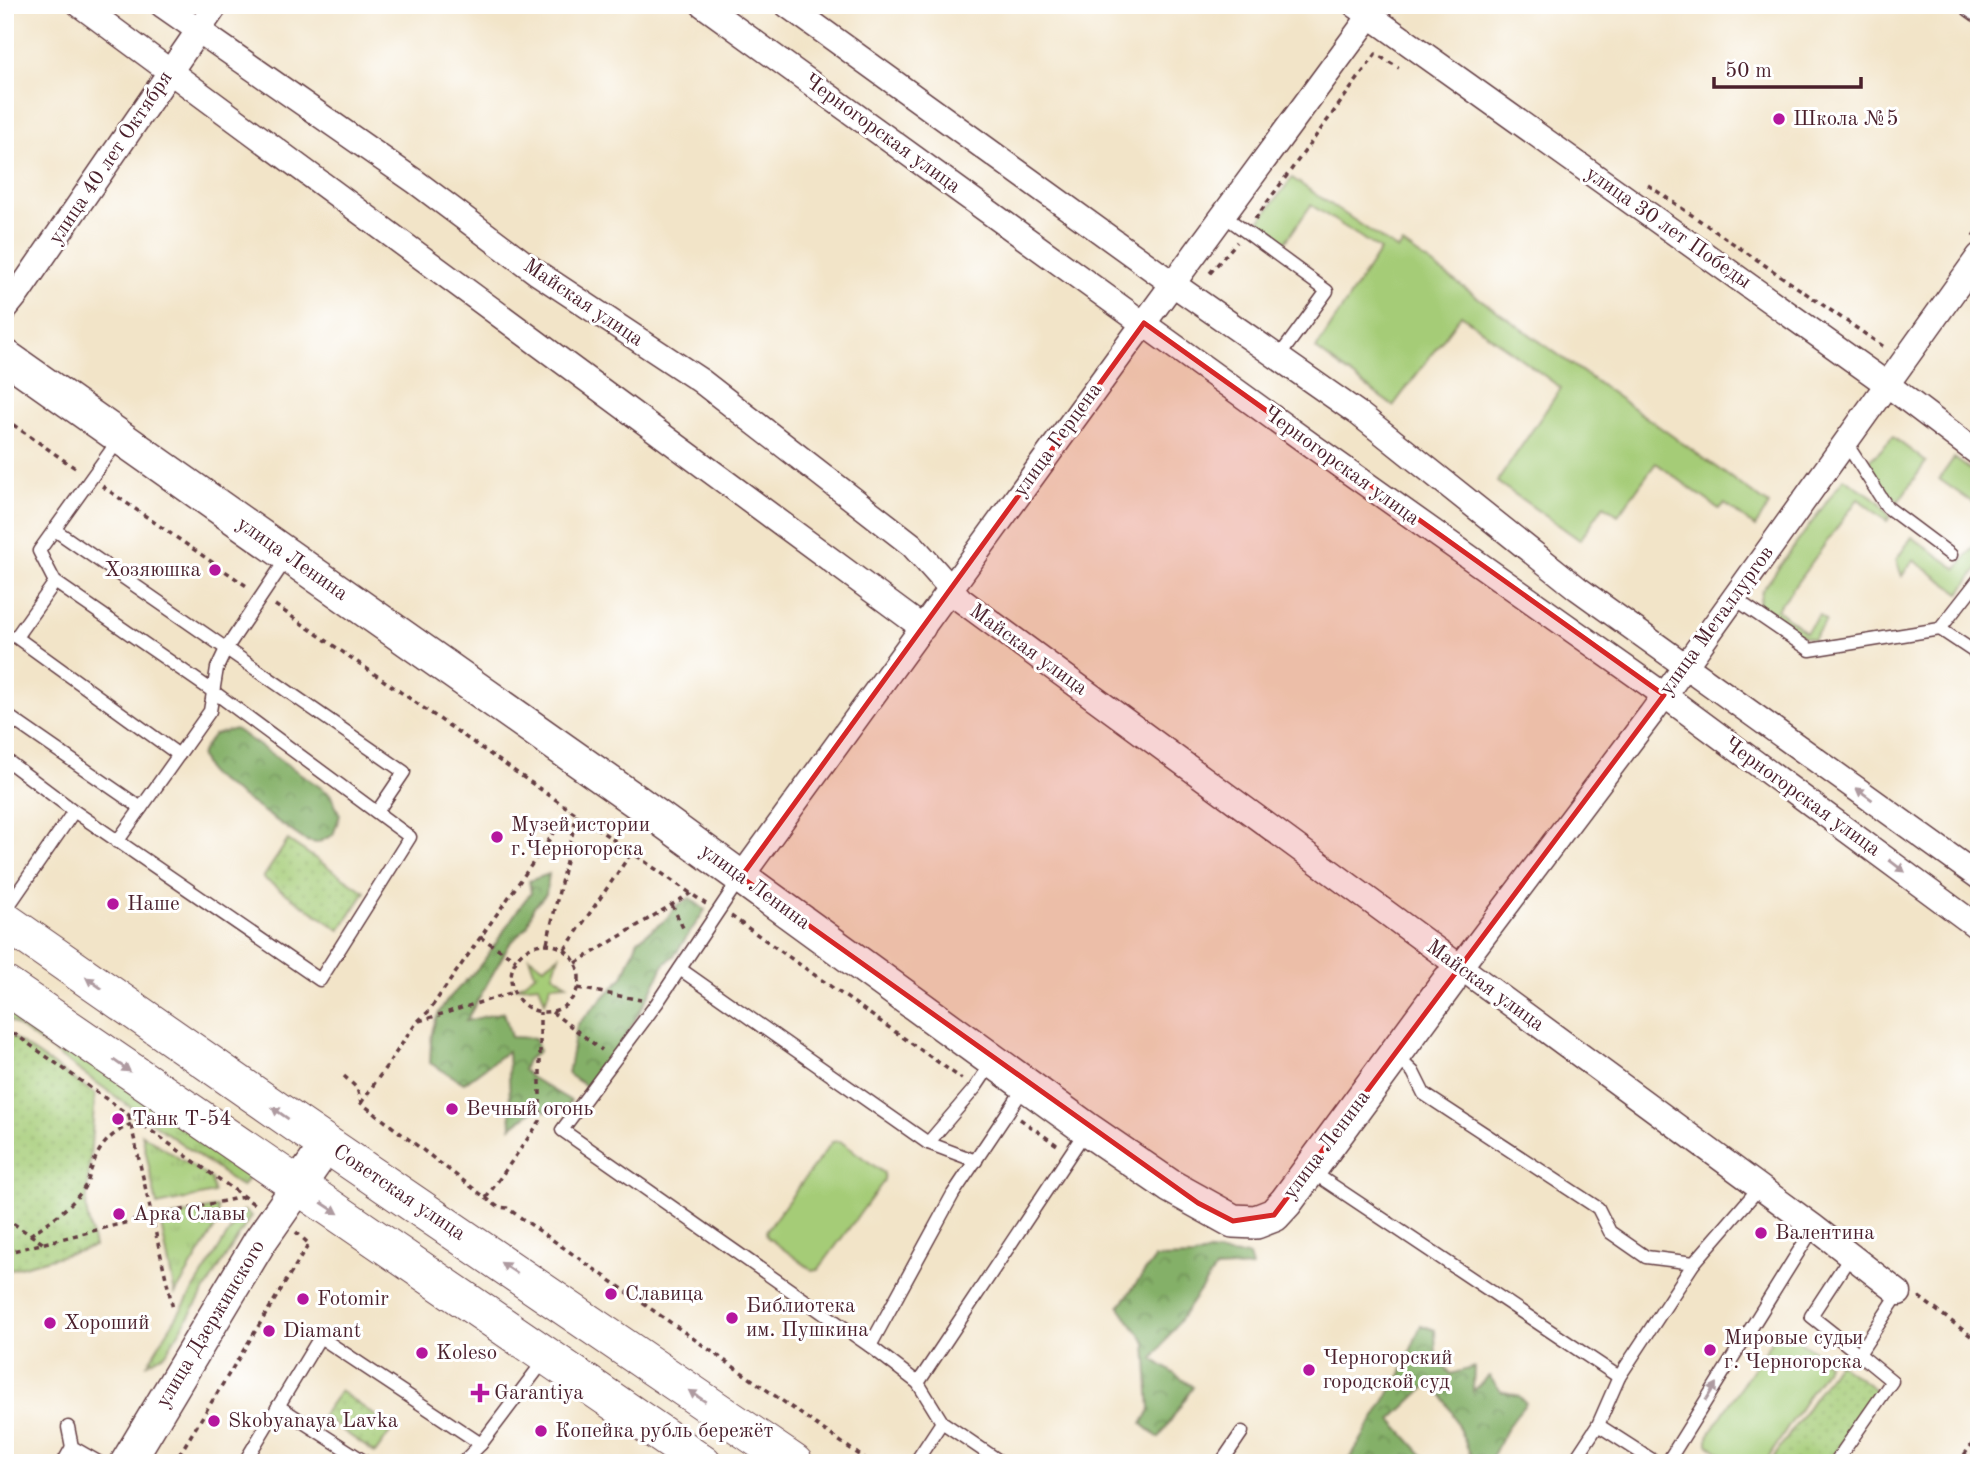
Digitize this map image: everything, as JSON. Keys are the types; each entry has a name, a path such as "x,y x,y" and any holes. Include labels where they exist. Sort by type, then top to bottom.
{"main road":[{"name":"Советская улица","path":"5,921 793,1463"},
{"path":"5,985 703,1463"}],"street":[{"path":"79,5 923,628"},
{"name":"Майская улица","path":"162,5 416,182 461,218 587,308 701,381 912,545 961,600 1455,975 1760,1187 1899,1293"},
{"name":"улица 40 лет Октября","path":"5,309 216,5"},
{"name":"Черногорская улица","path":"703,5 1311,445 1664,695 1979,928"},
{"name":"Черногорская улица","path":"787,5 1173,284 1360,414 1577,588 1979,877"},
{"path":"1972,5 1979,10"},
{"name":"улица Герцена","path":"741,877 1223,215 1368,9"},
{"name":"улица 30 лет Победы","path":"1368,9 1888,385 1979,454"},
{"name":"улица Металлургов","path":"1455,975 1664,695 1979,256"},
{"name":"улица Ленина","path":"5,356 741,877 984,1074 1079,1142 1233,1220 1256,1222 1273,1215 1310,1170 1455,975"},
{"name":"улица Дзержинского","path":"127,1463 260,1241 327,1145"}],"lane":[{"path":"1223,215 1327,291 1278,358"},
{"path":"5,759 117,842 320,980 410,837 214,692 55,582 39,551 120,438"},
{"path":"1846,443 1888,508 1951,555"},
{"path":"55,530 404,772 377,812"},
{"path":"117,842 210,711 217,668 226,649 288,556"},
{"path":"1734,598 1810,650 1940,629 1979,579"},
{"path":"55,582 16,637 179,755"},
{"path":"1940,629 1979,656"},
{"path":"5,714 141,808"},
{"path":"5,911 74,811"},
{"path":"741,877 657,1003 562,1130 870,1346 918,1383 942,1422 1002,1463"},
{"path":"680,969 928,1143 976,1161"},
{"path":"1395,1054 1413,1072 1424,1094 1598,1208 1610,1232 1646,1257 1694,1264"},
{"path":"928,1143 984,1074"},
{"path":"870,1346 953,1194 1018,1098"},
{"path":"918,1383 1079,1142"},
{"path":"1310,1170 1619,1377"},
{"path":"1573,1463 1598,1425 1619,1377 1694,1264 1760,1187"},
{"path":"1667,1463 1814,1227"},
{"path":"1835,1463 1892,1381 1811,1316 1851,1255"},
{"path":"1859,1354 1899,1293"},
{"path":"244,1463 320,1337 481,1444"},
{"path":"462,1463 481,1444 548,1355"},
{"path":"278,1406 367,1463"},
{"path":"915,1463 942,1422"},
{"path":"1598,1425 1657,1463"},
{"path":"64,1463 72,1447 68,1427"},
{"path":"1221,1463 1242,1432"},
{"path":"72,1447 100,1463"}],"path":[{"path":"1376,54 1399,68"},
{"path":"1641,180 1905,360"},
{"path":"5,419 691,893 984,1074"},
{"path":"361,1103 570,810"},
{"path":"547,943 577,814"},
{"path":"565,950 632,852"},
{"path":"576,963 691,893"},
{"path":"672,905 693,950"},
{"path":"480,937 516,960"},
{"path":"547,943 565,950 579,971 578,988 568,1003 552,1012 540,1012 524,1005 514,992 511,976 516,960 529,947 547,943"},
{"path":"578,988 657,1003"},
{"path":"417,1022 514,992"},
{"path":"486,1198 540,1121 540,1012"},
{"path":"552,1012 614,1059"},
{"path":"5,1027 258,1207"},
{"path":"344,1076 357,1088 361,1103 498,1207 508,1208 871,1463"},
{"path":"1018,1098 1079,1142"},
{"path":"129,1114 173,1309"},
{"path":"30,1235 61,1213 87,1182 98,1153 113,1133 131,1124"},
{"path":"5,1253 243,1197"},
{"path":"5,1218 45,1244"},
{"path":"174,1463 309,1244 296,1232"},
{"path":"1899,1293 1912,1293 1979,1342"},
{"path":"1958,1463 1979,1435"}],"highlighted area":[{"path":"1144,323 1664,695 1274,1215 1233,1221 1198,1203 741,877"}],"green space":[{"path":"1292,178 1398,250 1403,244 1769,505 1755,527 1725,504 1719,509 1656,463 1618,515 1604,505 1580,540 1497,482 1561,388 1461,315 1393,406 1316,349 1380,250 1311,205 1284,244 1256,225"},
{"path":"1893,437 1926,462 1898,502 1885,491 1867,462"},
{"path":"1954,458 1979,476 1979,507 1939,479"},
{"path":"1844,478 1879,501 1890,517 1887,521 1858,499 1777,610 1806,632 1819,615 1826,621 1813,639 1795,633 1758,606 1762,591"},
{"path":"1912,537 1957,569 1979,540 1979,567 1960,593 1913,560 1902,576 1896,560"},
{"path":"235,729 330,794 340,815 333,835 317,843 306,841 209,774 200,755 213,735"},
{"path":"288,840 365,892 340,930 263,878"},
{"path":"549,874 546,894 533,908 528,925 509,945 466,1021 504,1012 511,1037 535,1038 539,1051 527,1060 523,1070 571,1101 559,1114 535,1109 511,1127 508,1051 464,1083 430,1063 432,1034 437,1016 452,994 477,969 531,893 529,881"},
{"path":"690,898 705,910 676,953 663,966 610,1064 589,1088 568,1074 577,1025 623,977 638,940 668,918 675,907"},
{"path":"559,956 553,974 567,984 551,985 545,1002 539,985 518,987 535,974 529,957 544,967"},
{"path":"5,997 253,1171 242,1187 5,1017"},
{"path":"5,1032 95,1094 86,1209 94,1247 5,1271"},
{"path":"142,1134 211,1179 214,1193 157,1205"},
{"path":"840,1141 884,1173 884,1181 818,1270 812,1270 767,1237 766,1231 832,1142"},
{"path":"217,1207 219,1221 175,1294 160,1220"},
{"path":"243,1210 251,1216 166,1353 148,1363"},
{"path":"1209,1252 1249,1256 1252,1267 1215,1269 1153,1359 1193,1387 1159,1438 1142,1424 1150,1410 1146,1343 1119,1307 1155,1258 1193,1257"},
{"path":"1421,1325 1435,1330 1436,1356 1451,1374 1474,1367 1473,1391 1489,1376 1501,1391 1519,1396 1526,1403 1507,1427 1490,1462 1474,1463 1452,1412 1433,1380 1391,1420 1430,1463 1347,1463 1401,1374"},
{"path":"1780,1333 1812,1349 1827,1364 1825,1370 1765,1463 1734,1463 1708,1444 1708,1436 1774,1337"},
{"path":"1838,1363 1877,1391 1829,1463 1770,1463"},
{"path":"340,1391 393,1428 375,1453 322,1416"}],"place":[{"name":"Школа №5","path":"1779,119"},
{"name":"Хозяюшка","path":"215,570"},
{"name":"Музей истории г.Черногорска","path":"497,837"},
{"name":"Наше","path":"113,904"},
{"name":"Вечный огонь","path":"452,1109"},
{"name":"Танк Т-54","path":"118,1119"},
{"name":"Арка Славы","path":"119,1214"},
{"name":"Валентина","path":"1761,1233"},
{"name":"Славица","path":"611,1294"},
{"name":"Fotomir","path":"303,1299"},
{"name":"Библиотека им. Пушкина","path":"732,1318"},
{"name":"Хороший","path":"50,1323"},
{"name":"Diamant","path":"269,1331"},
{"name":"Мировые судьи г. Черногорска","path":"1710,1350"},
{"name":"Koleso","path":"422,1353"},
{"name":"Черногорский городской суд","path":"1309,1370"},
{"name":"Garantiya","path":"480,1393"},
{"name":"Skobyanaya Lavka","path":"214,1421"},
{"name":"Копейка рубль бережёт","path":"541,1431"}]}
